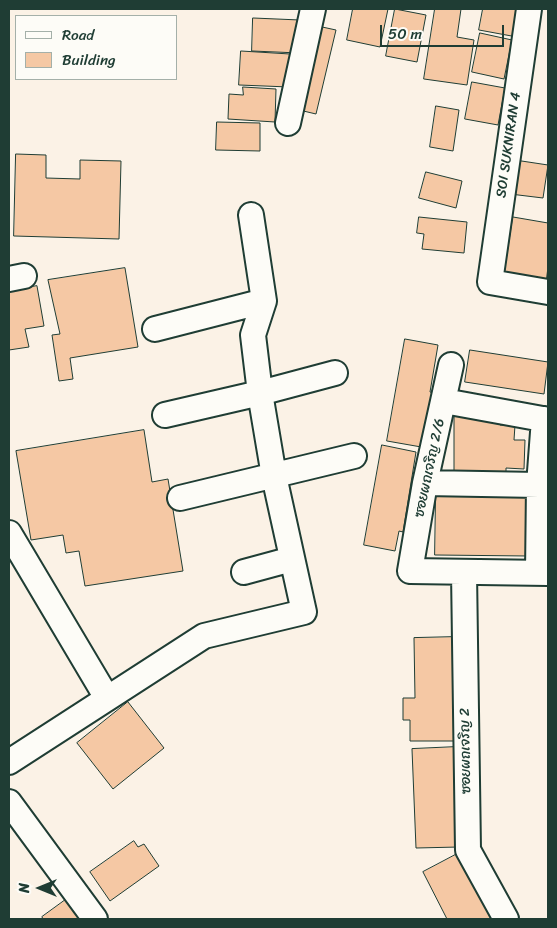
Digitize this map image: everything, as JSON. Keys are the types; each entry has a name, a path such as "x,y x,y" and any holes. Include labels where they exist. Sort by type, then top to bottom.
{"street":[{"path":"288,123 313,9"},
{"name":"SOI SUKNIRAN 4","path":"529,9 490,282 548,292"},
{"path":"9,762 204,636 304,612 274,476 260,393 253,335 264,301 251,215"},
{"path":"155,329 264,301"},
{"name":"ซอยผถเจริญ 2/6","path":"451,365 425,483 410,571 464,572"},
{"path":"165,415 335,373"},
{"path":"444,401 546,419 539,485 543,573 464,572"},
{"path":"180,498 354,456"},
{"path":"425,483 539,485"},
{"path":"9,533 107,698"},
{"path":"244,572 292,559"},
{"name":"ซอยผถเจริญ 2","path":"464,572 468,850 506,919"},
{"path":"9,802 95,919"}],"building":[{"path":"353,9 388,9 380,47 347,40"},
{"path":"395,9 426,15 417,62 386,56"},
{"path":"435,9 461,9 457,37 474,40 467,85 424,79"},
{"path":"483,9 522,9 517,37 479,30"},
{"path":"253,18 300,20 299,53 252,51"},
{"path":"313,25 336,30 316,114 295,109"},
{"path":"480,33 512,40 504,79 472,72"},
{"path":"241,51 290,54 289,87 239,85"},
{"path":"472,82 505,88 498,125 465,119"},
{"path":"243,87 276,89 275,122 228,119 229,94 243,95"},
{"path":"436,106 459,110 453,151 430,147"},
{"path":"217,122 260,123 260,151 216,150"},
{"path":"16,154 46,155 46,178 80,179 80,160 121,161 119,239 14,236"},
{"path":"515,160 548,165 543,198 510,194"},
{"path":"426,172 462,181 456,208 419,198"},
{"path":"419,217 467,222 464,253 422,249 424,234 417,233"},
{"path":"513,217 548,223 546,283 504,276"},
{"path":"125,268 138,347 70,358 73,379 59,381 52,335 60,334 48,280"},
{"path":"37,286 44,326 25,329 29,347 9,350 9,291"},
{"path":"405,339 438,345 430,392 437,394 427,448 387,441"},
{"path":"470,350 548,362 544,394 465,382"},
{"path":"500,415 500,425 515,425 514,440 525,440 524,469 506,468 506,476 454,475 454,416 482,417"},
{"path":"144,430 152,482 168,479 183,571 85,586 79,551 66,553 63,535 31,540 16,451"},
{"path":"382,445 416,452 403,532 399,531 395,551 364,545"},
{"path":"436,492 531,493 528,556 435,555"},
{"path":"455,637 456,741 410,741 410,720 403,720 403,698 415,698 414,638"},
{"path":"128,702 164,748 113,789 77,743"},
{"path":"456,747 459,847 416,848 412,749"},
{"path":"134,841 138,847 144,844 159,866 110,901 90,872"},
{"path":"459,853 493,919 447,919 423,872"},
{"path":"75,893 93,919 43,919 42,917"}]}
